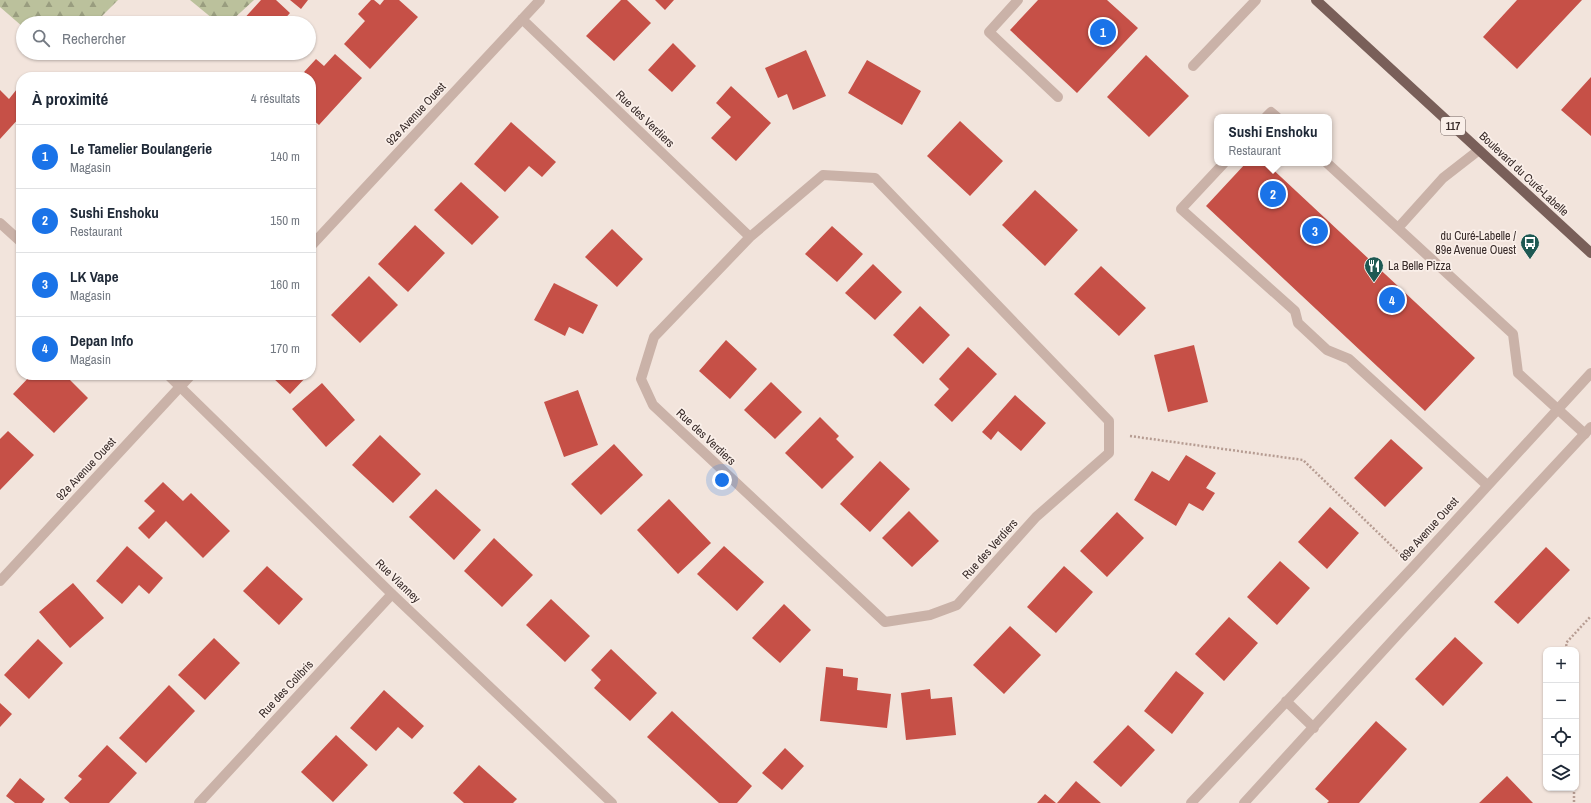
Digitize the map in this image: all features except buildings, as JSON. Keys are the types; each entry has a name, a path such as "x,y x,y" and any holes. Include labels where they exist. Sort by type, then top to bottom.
{"main road":[{"name":"Boulevard du Curé-Labelle","path":"1316,0 1591,253"}],"street":[{"name":"92e Avenue Ouest","path":"316,241 540,0"},
{"path":"1018,0 989,32 1058,97"},
{"path":"1193,66 1256,0"},
{"name":"Rue des Verdiers","path":"522,19 750,237"},
{"path":"1398,228 1443,178 1479,150"},
{"path":"1221,166 1181,209 1296,311 1298,323 1327,350 1349,359 1487,485"},
{"path":"1244,803 1588,430 1557,408 1518,373 1513,334 1330,166"},
{"name":"Rue des Verdiers","path":"823,175 875,178 1109,421 1109,453 1036,517 958,605 930,615 885,622 653,405 641,379 654,337 750,237 823,175"},
{"path":"0,223 16,237"},
{"name":"89e Avenue Ouest","path":"1191,803 1591,373"},
{"name":"Rue Vianney","path":"174,380 392,594 612,803"},
{"name":"92e Avenue Ouest","path":"0,581 186,380"},
{"name":"Rue des Colibris","path":"199,803 392,594"},
{"path":"1286,701 1314,728"}],"path":[{"path":"1130,436 1303,460 1400,554"},
{"path":"1567,647 1566,643 1591,616"},
{"path":"1574,791 1574,803"}],"green space":[{"path":"0,0 118,0 102,16 16,16 16,21 0,7"},
{"path":"190,0 254,0 237,16 209,16"}],"place":[{"name":"Le Tamelier Boulangerie","path":"1103,32"},
{"name":"Sushi Enshoku","path":"1273,194"},
{"name":"LK Vape","path":"1315,231"},
{"name":"du Curé-Labelle / 89e Avenue Ouest","path":"1530,260"},
{"name":"La Belle Pizza","path":"1374,283"},
{"name":"Depan Info","path":"1392,300"}]}
